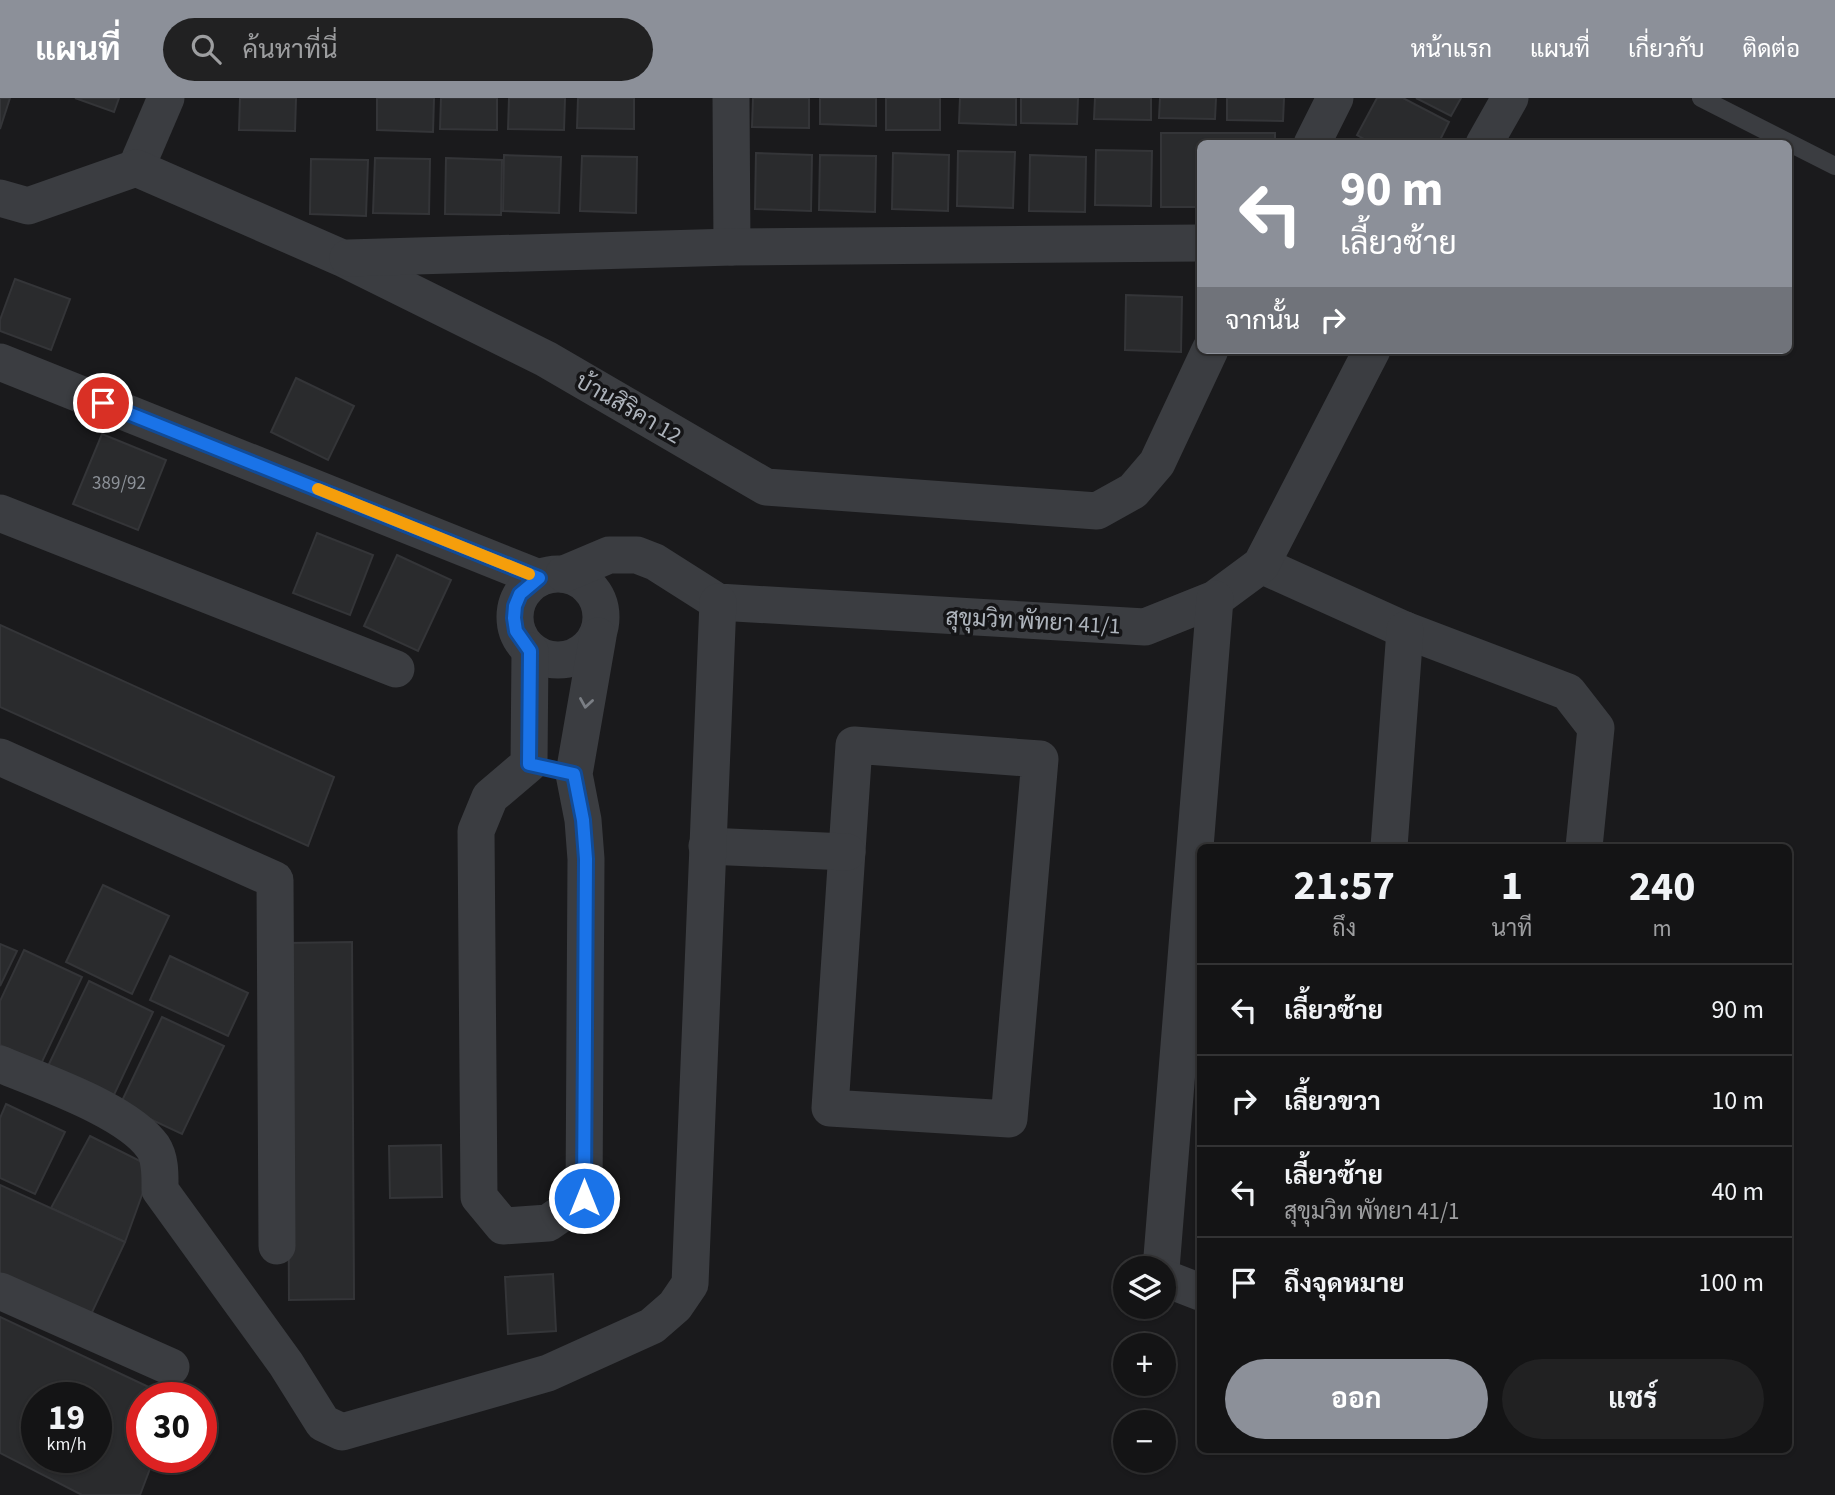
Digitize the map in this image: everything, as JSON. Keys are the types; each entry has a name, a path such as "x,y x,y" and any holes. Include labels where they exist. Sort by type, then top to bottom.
{"street":[{"path":"0,198 28,206 136,168 166,98"},
{"path":"732,98 732,247"},
{"path":"1314,140 1335,98"},
{"path":"1486,140 1510,98"},
{"name":"บ้านสิริคา 12","path":"136,168 342,258 546,359 766,487 1097,511 1133,491 1157,463 1208,354"},
{"path":"342,258 732,247 1197,243"},
{"name":"สุขุมวิท พัทยา 41/1","path":"552,576 609,555 637,555 655,562 718,602 1145,627 1215,598 1261,565 1370,354"},
{"path":"0,362 552,576 588,586 596,596 601,609 601,622 574,774 583,820 586,859 584,1198 548,1223 503,1226 479,1197 476,831 490,797 529,764 530,651"},
{"path":"0,513 396,669"},
{"path":"1261,565 1405,630 1568,692 1596,728 1584,844"},
{"path":"552,576 520,594 515,606 516,631 530,651 548,660 568,660 585,651 598,636"},
{"path":"1162,1256 1215,598"},
{"path":"0,1064 104,1110 133,1127 154,1149 160,1170 160,1190 286,1364 324,1423 342,1432 548,1373 652,1326 675,1306 690,1284 718,602"},
{"path":"1389,844 1405,630"},
{"path":"854,746 1040,759 1009,1119 830,1108 847,852 854,746"},
{"path":"0,757 275,880 277,1246"},
{"path":"529,764 574,774"},
{"path":"707,846 847,852"},
{"path":"1176,1283 1197,1291"},
{"path":"0,1291 171,1367"}],"lane":[{"path":"1701,98 1784,140"},
{"path":"1792,144 1835,166"}],"building":[{"path":"0,98 10,98 0,129"},
{"path":"75,98 119,98 114,112"},
{"path":"240,98 296,98 295,131 239,130"},
{"path":"377,98 434,98 433,132 377,130"},
{"path":"441,98 497,98 497,130 440,129"},
{"path":"509,98 565,98 564,130 508,129"},
{"path":"578,98 634,98 634,129 577,128"},
{"path":"753,98 809,98 809,128 752,127"},
{"path":"820,98 876,98 876,126 820,124"},
{"path":"886,98 940,98 940,130 886,130"},
{"path":"960,98 1016,98 1016,125 959,123"},
{"path":"1021,98 1078,98 1077,124 1021,123"},
{"path":"1095,98 1151,98 1151,120 1094,119"},
{"path":"1160,98 1216,98 1215,119 1159,118"},
{"path":"1227,98 1284,98 1283,121 1227,120"},
{"path":"1377,98 1403,98 1449,122 1440,140 1366,140 1357,135"},
{"path":"1416,98 1461,98 1451,116"},
{"path":"1161,133 1275,133 1275,140 1197,140 1197,207 1161,207"},
{"path":"1096,150 1152,151 1151,206 1095,205"},
{"path":"958,151 1015,152 1013,208 957,206"},
{"path":"756,153 812,155 811,211 755,209"},
{"path":"893,153 949,155 948,211 892,209"},
{"path":"504,155 561,157 559,213 503,211"},
{"path":"820,155 876,156 875,212 819,210"},
{"path":"1030,155 1086,157 1085,212 1029,211"},
{"path":"582,156 637,157 636,213 580,211"},
{"path":"375,158 430,159 429,214 373,213"},
{"path":"446,158 502,160 501,215 445,214"},
{"path":"311,159 368,160 366,216 310,214"},
{"path":"15,279 70,299 51,350 0,331 0,320"},
{"path":"1126,295 1182,297 1181,352 1125,350"},
{"path":"296,378 354,406 328,460 271,432"},
{"path":"102,434 166,460 138,530 73,504"},
{"path":"317,533 373,555 350,615 293,593"},
{"path":"397,555 451,580 418,651 364,626"},
{"path":"0,625 334,777 308,846 0,707"},
{"path":"103,885 169,916 132,994 66,962"},
{"path":"352,942 354,1299 289,1300 287,943"},
{"path":"0,944 17,951 0,986"},
{"path":"24,950 82,977 41,1064 0,1045 0,1001"},
{"path":"170,956 248,993 228,1036 150,1000"},
{"path":"89,981 153,1012 113,1097 48,1066"},
{"path":"162,1017 224,1046 182,1134 120,1105"},
{"path":"6,1104 65,1132 35,1194 0,1178 0,1118"},
{"path":"90,1136 152,1167 125,1242 51,1208"},
{"path":"441,1145 442,1197 390,1198 389,1146"},
{"path":"0,1185 125,1242 87,1323 0,1284"},
{"path":"553,1274 556,1331 508,1334 505,1277"},
{"path":"0,1317 138,1382 126,1382 126,1473 148,1473 140,1495 82,1495 39,1473 112,1473 112,1382 21,1382 21,1464 0,1453"}],"slow traffic":[{"path":"318,489 529,574"}],"route":[{"path":"103,403 539,578 520,594 514,618 516,631 530,651 529,764 574,774 583,820 586,859 584,1198"}]}
